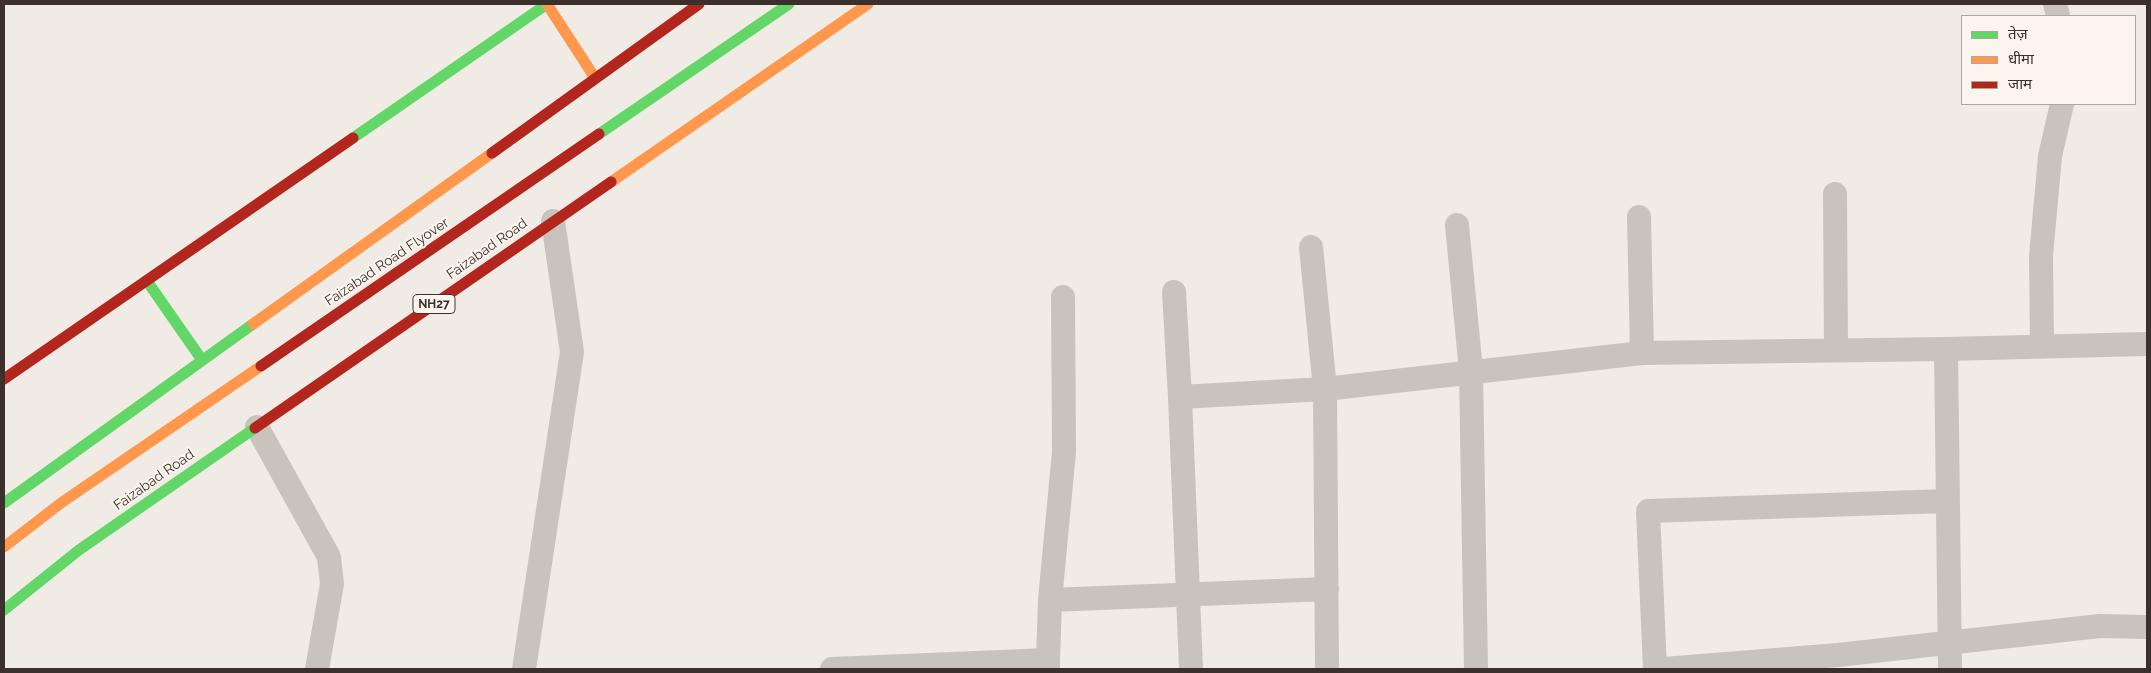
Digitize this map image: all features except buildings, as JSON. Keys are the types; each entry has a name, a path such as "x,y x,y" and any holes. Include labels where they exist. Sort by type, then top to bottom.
{"main road":[{"path":"4,379 547,4 595,78"},
{"path":"4,503 699,4"},
{"name":"Faizabad Road Flyover","path":"4,547 78,492 789,4"},
{"name":"Faizabad Road","path":"4,610 79,550 868,4"},
{"path":"147,280 202,360"}],"street":[{"path":"2042,346 2042,247 2050,156 2062,105"},
{"path":"1835,194 1836,350"},
{"path":"1638,217 1642,353"},
{"path":"524,669 572,352 553,221"},
{"path":"1458,225 1471,371 1476,669"},
{"path":"1311,247 1325,389 1328,669"},
{"path":"1174,292 1191,669"},
{"path":"832,669 1048,664 1050,600 1064,452 1063,297"},
{"path":"1180,397 1325,389 1642,353 2147,344"},
{"path":"1946,349 1946,501 1950,669"},
{"path":"257,427 329,557 332,584 318,669"},
{"path":"1655,669 1648,511 1946,501"},
{"path":"1050,600 1327,589"},
{"path":"1664,669 1838,662 1950,642 2100,626 2147,627"}],"traffic: fast":[{"path":"353,138 547,4"},
{"path":"599,134 789,4"},
{"path":"147,281 202,360"},
{"path":"4,503 253,324"},
{"path":"4,610 79,550 255,428"}],"traffic: slow":[{"path":"547,4 595,78"},
{"path":"611,182 868,4"},
{"path":"253,324 492,153"},
{"path":"4,547 61,503 261,366"}],"traffic: jam":[{"path":"492,153 699,4"},
{"path":"261,366 599,134"},
{"path":"4,379 353,138"},
{"path":"255,428 611,182"}]}
